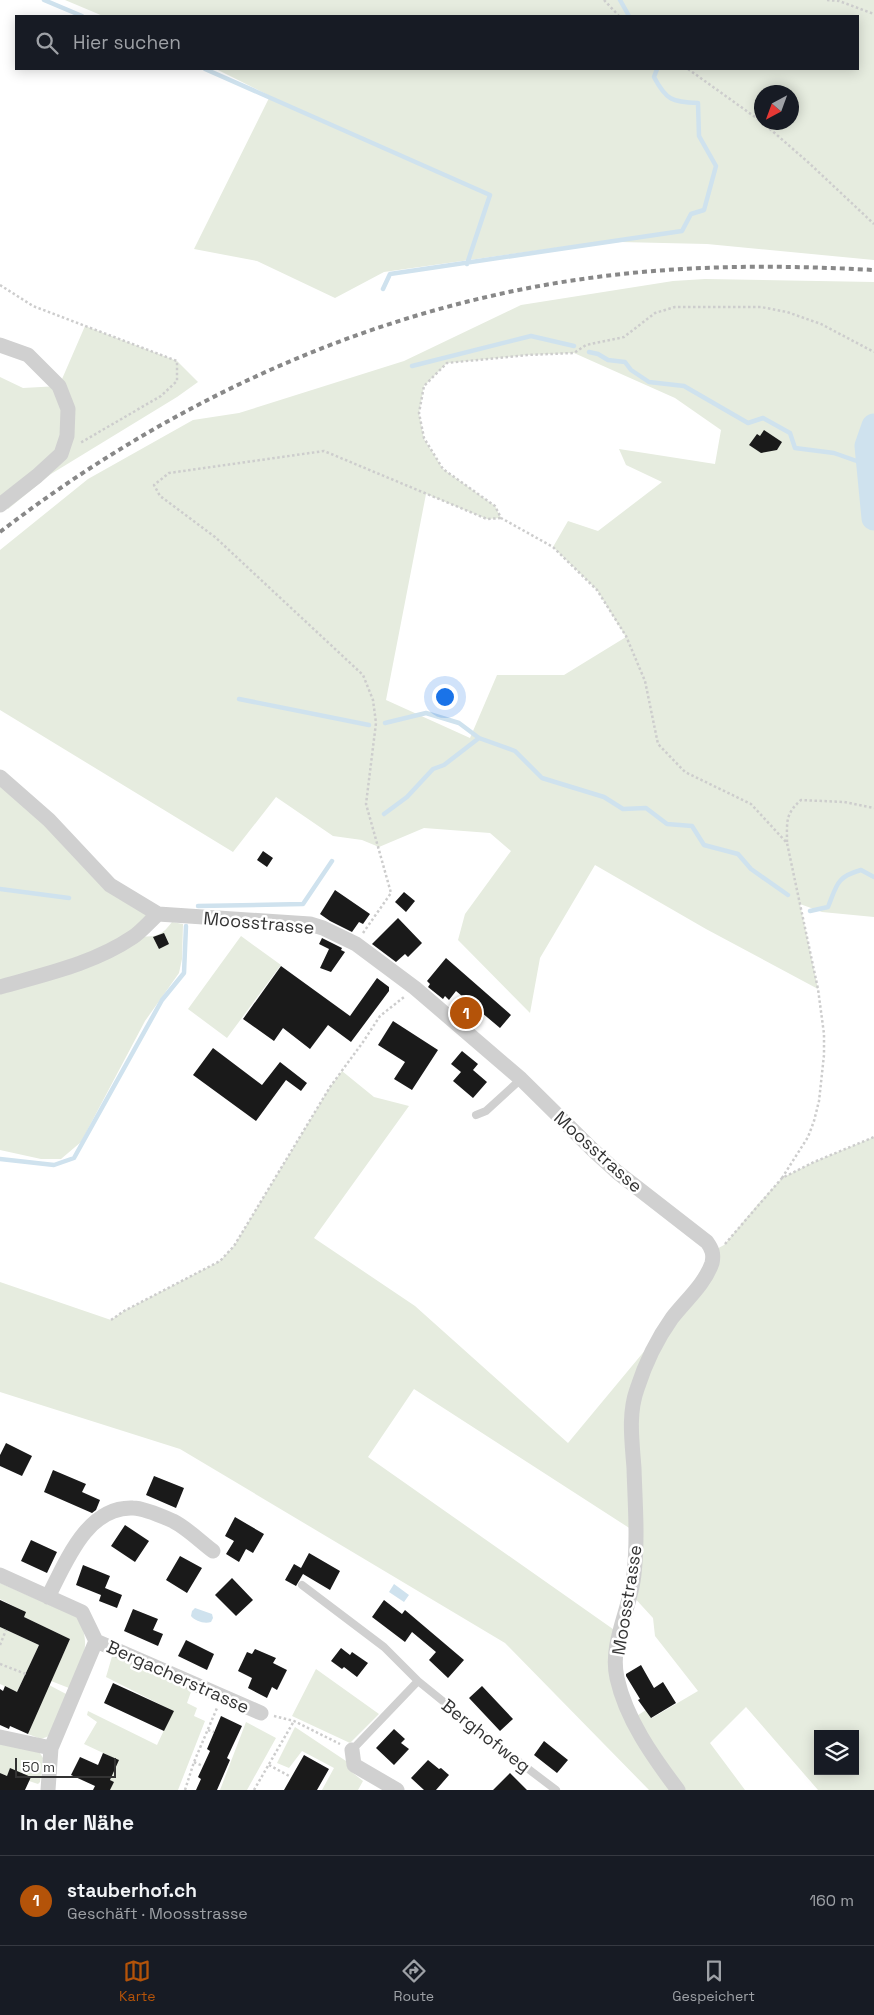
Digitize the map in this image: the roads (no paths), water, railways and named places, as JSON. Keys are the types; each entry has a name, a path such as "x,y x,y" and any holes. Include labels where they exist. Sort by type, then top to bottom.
{"street":[{"path":"0,345 28,355 59,386 68,409 67,436 61,454 0,505"},
{"name":"Moosstrasse","path":"0,776 49,820 110,885 158,914 310,924 323,928 356,944 415,988 521,1079 594,1152 638,1189 707,1242 713,1251 712,1262 707,1273 672,1319 654,1347 641,1374 634,1395 631,1416 637,1533 634,1576 616,1650 616,1675 623,1700 648,1747 678,1790"},
{"path":"0,987 66,968 106,953 135,936 158,914"},
{"path":"48,1597 68,1557 88,1528 112,1510 134,1508 174,1522 213,1551"},
{"name":"Bergacherstrasse","path":"0,1575 82,1612 96,1641 261,1713"},
{"name":"Bergacherstrasse","path":"48,1790 51,1748 96,1641"},
{"path":"0,1737 51,1748"},
{"path":"352,1750 354,1765 397,1790"}],"lane":[{"path":"476,1115 486,1111 521,1079"},
{"name":"Berghofweg","path":"302,1584 384,1647 418,1680 502,1749 556,1790"},
{"path":"352,1750 418,1680"}],"water":[{"path":"394,1584 409,1595 404,1602 389,1592"},
{"path":"195,1608 212,1614 211,1622 197,1621 193,1618 191,1616 192,1611"}],"waterway":[{"path":"44,0 80,15"},
{"path":"620,0 628,15"},
{"path":"207,70 490,195 467,264"},
{"path":"383,289 390,274 682,231 691,214 704,210 716,166 699,136 698,103 682,102 666,95 654,77 657,70"},
{"path":"412,366 531,336 574,346"},
{"path":"589,352 598,354 608,360 625,362 631,370 649,382 684,386 748,423 763,418 790,433 795,448 834,453 868,465"},
{"path":"874,426 867,446 874,518"},
{"path":"239,699 369,725"},
{"path":"385,723 426,713 459,723 479,738"},
{"path":"384,814 407,797 433,769 444,765 479,738 515,751 542,778 604,797 623,809 646,808 667,824 692,826 704,845 738,854 751,869 788,895"},
{"path":"198,906 303,904 332,861"},
{"path":"810,911 828,907 836,887 847,876 861,870 874,877"},
{"path":"0,889 69,898"},
{"path":"0,1159 54,1165 74,1158 162,1000 184,973 186,926"}],"railway":[{"path":"0,532 73,480 148,432 227,390 308,354 391,323 477,299 564,282 654,271 764,267 874,270"}],"place":[{"name":"stauberhof.ch","path":"466,1013"}]}
